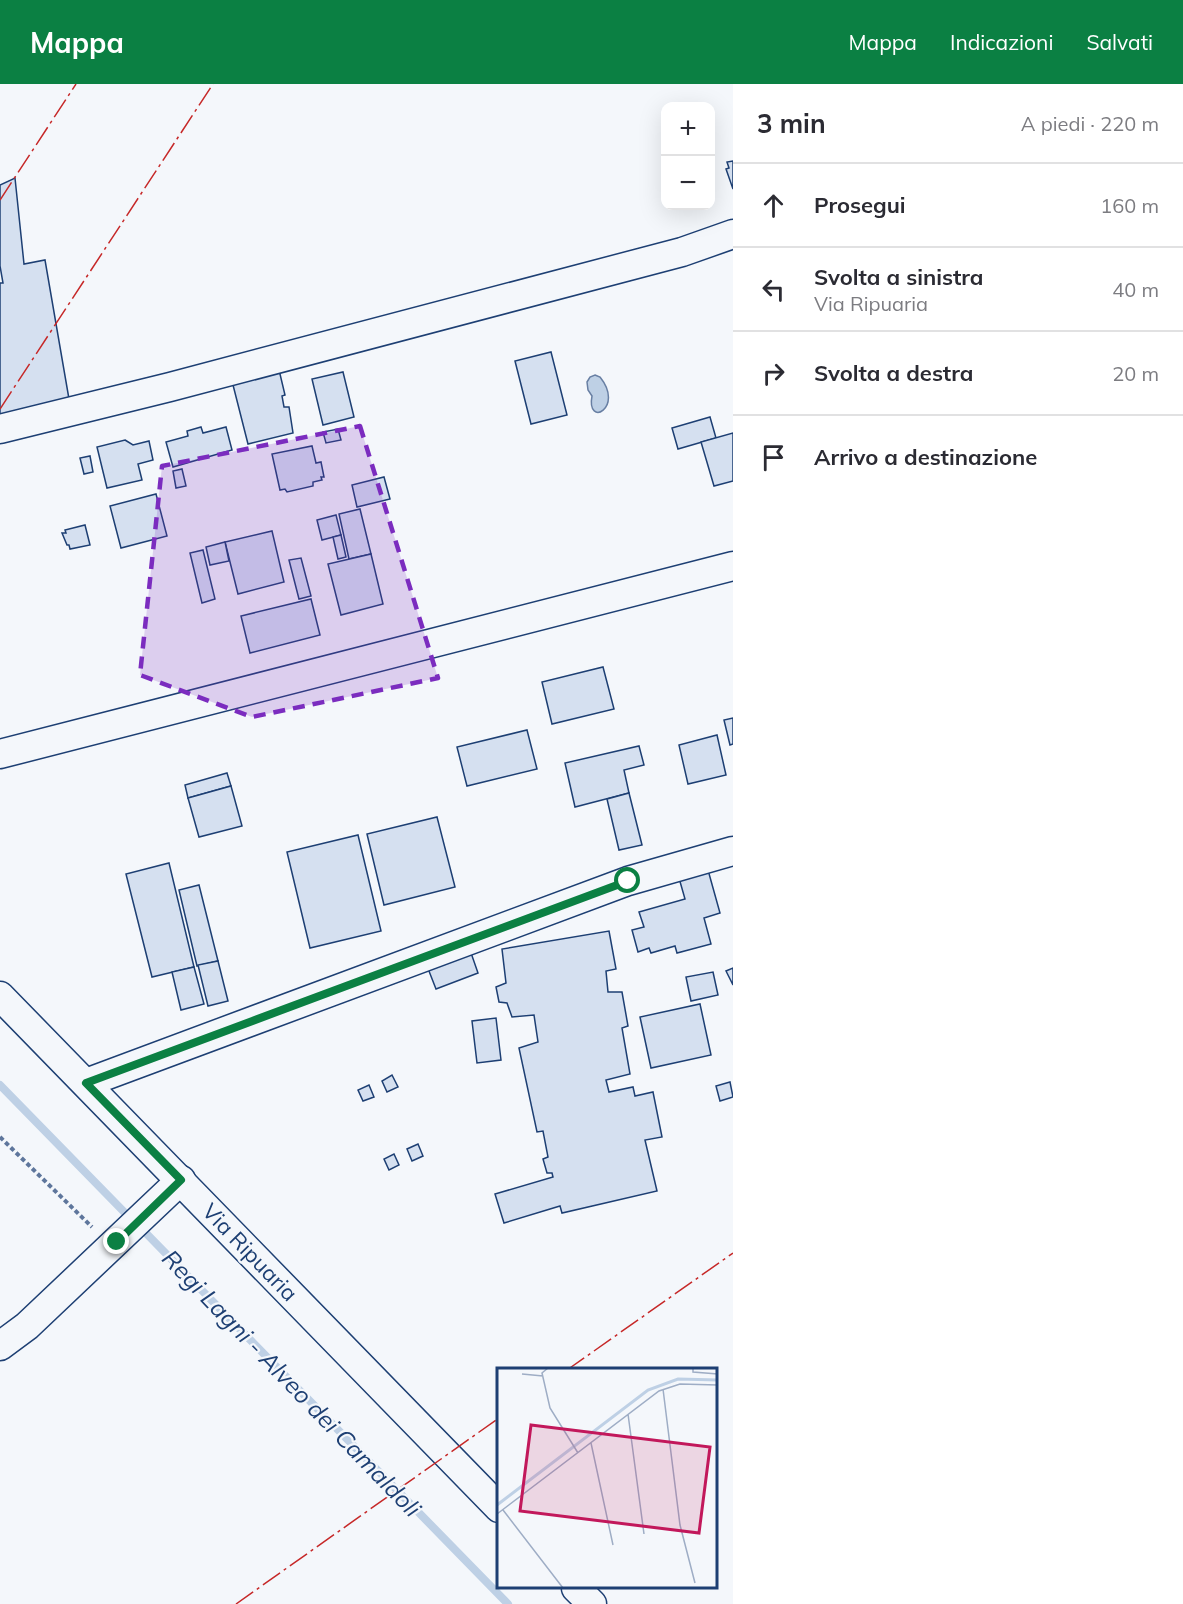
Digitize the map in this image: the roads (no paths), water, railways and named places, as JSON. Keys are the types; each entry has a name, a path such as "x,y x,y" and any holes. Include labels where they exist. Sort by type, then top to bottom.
{"street":[{"path":"0,429 170,387 682,252 733,234"},
{"path":"0,754 733,566"},
{"path":"86,1083 628,881 733,851"},
{"name":"Via Ripuaria","path":"0,996 86,1083 173,1188 497,1506"},
{"path":"0,1346 27,1326 173,1188"},
{"path":"578,1589 592,1604"}],"water":[{"path":"595,375 600,377 607,388 608,398 607,405 598,412 594,411 592,406 592,396 587,382"}],"waterway":[{"name":"Regi Lagni - Alveo dei Camaldoli","path":"0,1085 131,1219"},
{"name":"Regi Lagni - Alveo dei Camaldoli","path":"140,1227 508,1604"}]}
